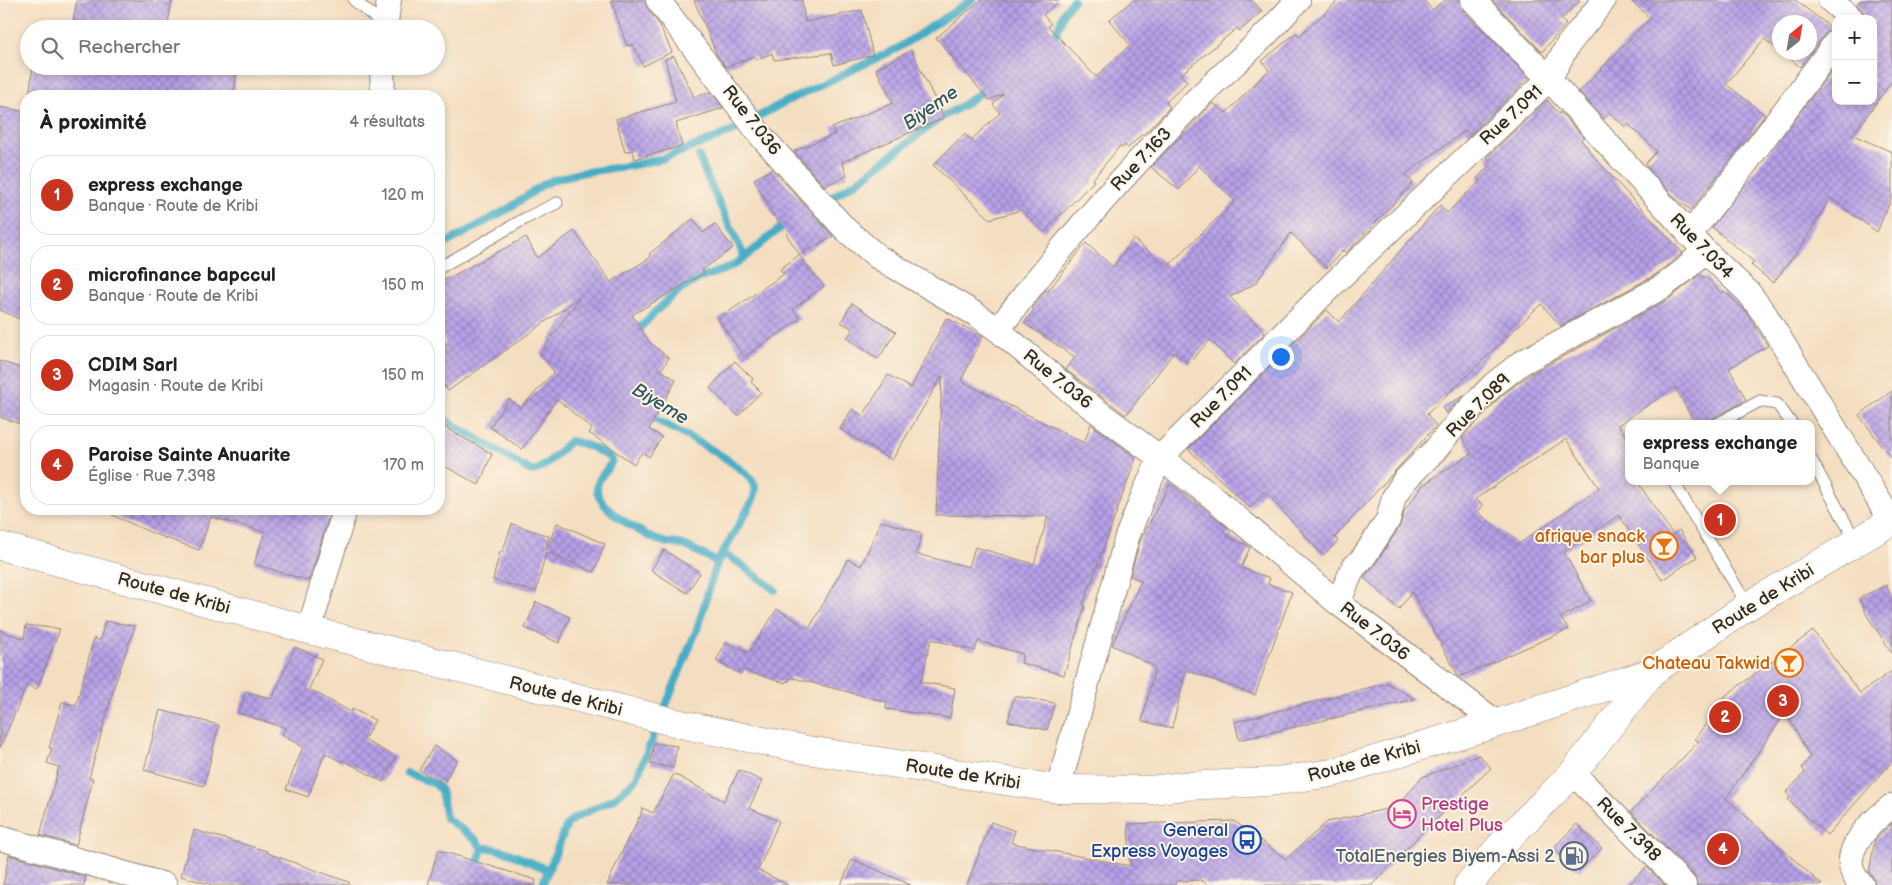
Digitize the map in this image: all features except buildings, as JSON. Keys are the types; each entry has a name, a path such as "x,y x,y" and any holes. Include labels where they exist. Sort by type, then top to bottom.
{"main road":[{"name":"Route de Kribi","path":"0,546 309,630 685,725 807,750 1058,789 1151,790 1184,786 1270,782 1332,773 1497,723 1652,672 1748,606 1892,521"},
{"path":"1468,885 1502,844 1573,773 1652,672"}],"street":[{"path":"386,20 389,0"},
{"name":"Rue 7.036","path":"658,0 762,137 846,230 878,257 977,315 998,330 1074,394 1210,495 1338,603 1497,723"},
{"name":"Rue 7.163","path":"998,330 1033,282 1113,190 1191,105 1260,41 1298,0"},
{"name":"Rue 7.034","path":"1473,0 1549,79 1696,242 1749,293 1766,316 1892,521"},
{"name":"Rue 7.091","path":"1058,789 1127,537 1142,496 1160,458 1332,284 1549,79 1568,44 1604,0"},
{"path":"1830,0 1847,15"},
{"name":"Rue 7.089","path":"1338,603 1353,568 1363,558 1388,520 1394,497 1404,481 1436,449 1460,419 1493,385 1521,363 1662,287 1686,269 1696,242 1742,168 1832,47"},
{"path":"382,75 383,90"},
{"path":"309,630 343,515"},
{"name":"Rue 7.398","path":"1573,773 1684,885"},
{"path":"1862,885 1855,878 1851,858 1861,833 1878,816 1892,806"},
{"path":"0,838 165,885"}],"lane":[{"path":"354,0 376,20"},
{"path":"445,265 526,218 557,203"},
{"path":"1724,420 1760,401 1777,404 1789,420"},
{"path":"1815,466 1856,542"},
{"path":"1675,485 1748,606"}],"waterway":[{"path":"445,244 508,209 544,184 553,180 579,173 634,165 665,158 733,131 781,104 898,48 972,0"},
{"name":"Biyeme","path":"1053,43 1064,12 1073,0"},
{"name":"Biyeme","path":"824,202 858,181 940,118 960,107 990,86"},
{"path":"699,156 742,252"},
{"name":"Biyeme","path":"633,335 679,291 701,278 732,266 790,222"},
{"name":"Biyeme","path":"542,885 567,825 573,819 615,798 636,779 697,629 717,563 753,500 755,488 753,482 734,464 647,415"},
{"path":"445,420 531,471 541,468 570,441 581,443 597,450 612,459 609,467 599,480 597,489 599,497 613,513 646,535 664,542 681,544 717,562"},
{"path":"725,555 738,562 775,590"},
{"path":"407,773 435,784 441,790 446,818 476,840 482,848"},
{"path":"482,848 504,851 544,868"},
{"path":"476,870 482,848"}],"place":[{"name":"express exchange","path":"1720,520"},
{"name":"afrique snack bar plus","path":"1664,546"},
{"name":"Chateau Takwid","path":"1789,663"},
{"name":"CDIM Sarl","path":"1783,701"},
{"name":"microfinance bapccul","path":"1725,717"},
{"name":"Prestige Hotel Plus","path":"1402,814"},
{"name":"General Express Voyages","path":"1247,840"},
{"name":"Paroise Sainte Anuarite","path":"1723,849"},
{"name":"TotalEnergies Biyem-Assi 2","path":"1574,856"}]}
